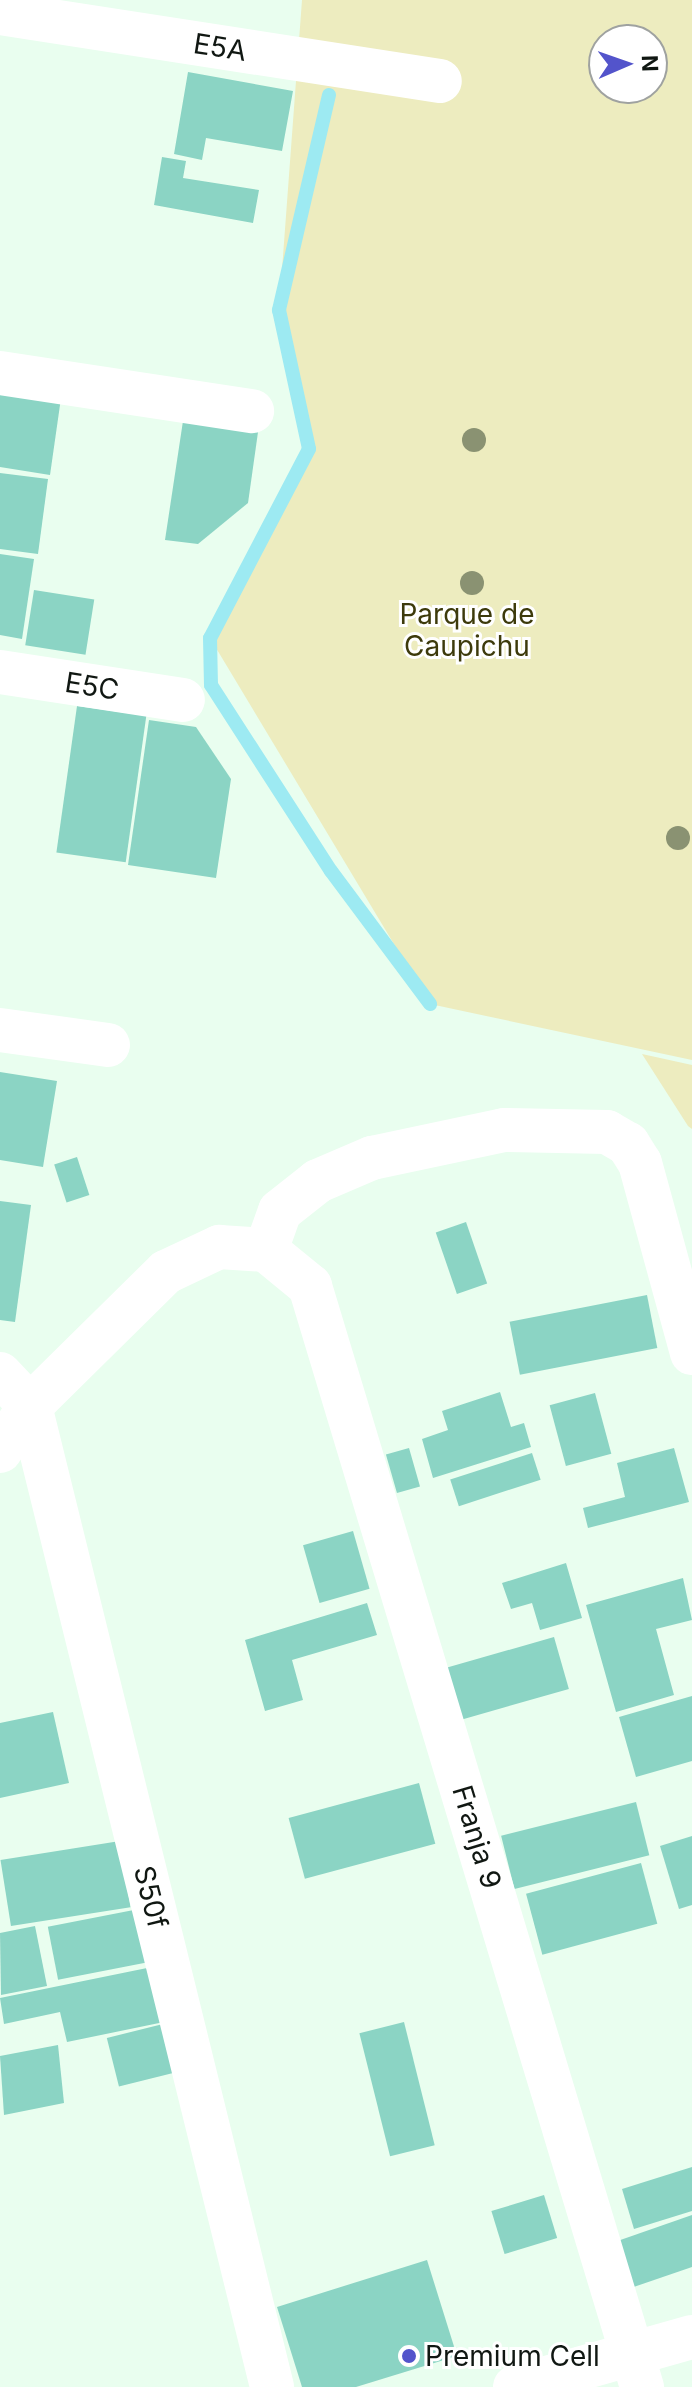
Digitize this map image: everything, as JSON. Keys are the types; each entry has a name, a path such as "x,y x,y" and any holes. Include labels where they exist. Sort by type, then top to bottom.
{"street":[{"name":"E5A","path":"0,13 440,81"},
{"path":"0,373 252,411"},
{"name":"E5C","path":"0,672 183,700"},
{"path":"0,1030 108,1045"},
{"path":"0,1451 30,1406 166,1272 219,1247 266,1250 280,1211 318,1181 421,1145 504,1130 567,1128 607,1132 628,1144 640,1163 692,1353"},
{"name":"Franja 9","path":"266,1250 310,1286 638,2371"},
{"path":"0,1374 30,1406"},
{"name":"S50f","path":"30,1406 272,2387"},
{"path":"515,2387 638,2371 692,2337"}],"green space":[{"name":"Parque de Caupichu","path":"302,0 692,0 692,1060 430,1004 210,638 309,449 279,310"},
{"path":"642,1054 692,1065 692,1129 688,1126"}],"building":[{"path":"188,72 293,91 282,151 206,138 202,160 174,154"},
{"path":"162,157 186,161 183,178 259,190 253,223 154,205"},
{"path":"0,389 61,398 50,475 0,467"},
{"path":"183,421 258,432 248,503 198,544 165,540"},
{"path":"0,473 48,479 38,554 0,549"},
{"path":"0,554 34,559 22,639 0,635"},
{"path":"34,590 94,600 85,655 25,645"},
{"path":"77,706 146,716 126,862 56,853"},
{"path":"149,720 196,727 231,779 216,878 128,865"},
{"path":"0,1072 57,1081 43,1167 0,1160"},
{"path":"77,1157 89,1195 67,1202 54,1164"},
{"path":"0,1201 31,1205 15,1322 0,1320"},
{"path":"466,1222 487,1283 457,1294 436,1232"},
{"path":"647,1295 657,1348 520,1375 510,1322"},
{"path":"500,1392 511,1427 524,1423 531,1447 433,1478 422,1439 448,1430 442,1411"},
{"path":"595,1393 611,1454 566,1466 550,1405"},
{"path":"409,1448 420,1486 397,1493 386,1455"},
{"path":"674,1448 689,1502 588,1528 583,1508 625,1497 617,1463"},
{"path":"532,1453 541,1480 459,1506 450,1480"},
{"path":"353,1531 370,1589 320,1603 303,1545"},
{"path":"566,1563 582,1618 540,1630 532,1603 511,1609 502,1583"},
{"path":"683,1578 692,1620 656,1629 674,1695 616,1712 586,1605"},
{"path":"367,1603 377,1635 292,1660 303,1700 265,1711 245,1640"},
{"path":"554,1637 569,1689 461,1720 446,1668"},
{"path":"692,1696 692,1761 636,1777 619,1717"},
{"path":"53,1712 69,1783 0,1798 0,1723"},
{"path":"419,1783 435,1844 305,1879 289,1818"},
{"path":"636,1802 649,1855 514,1889 501,1836"},
{"path":"692,1836 692,1905 679,1909 660,1846"},
{"path":"120,1841 130,1907 11,1926 0,1860"},
{"path":"641,1863 657,1924 542,1955 526,1894"},
{"path":"144,1908 154,1961 58,1980 48,1927"},
{"path":"35,1926 47,1986 1,1995 0,1933"},
{"path":"152,1967 164,2022 67,2042 60,2012 4,2024 0,1998"},
{"path":"404,2022 435,2145 390,2156 359,2033"},
{"path":"167,2023 179,2072 119,2087 107,2038"},
{"path":"58,2045 64,2103 4,2115 0,2056"},
{"path":"692,2167 692,2211 634,2229 622,2189"},
{"path":"544,2195 557,2238 505,2254 491,2211"},
{"path":"692,2215 692,2267 622,2291 606,2245"},
{"path":"427,2260 457,2356 356,2387 302,2387 277,2307"}],"waterway":[{"path":"329,95 279,310 309,449 210,638 211,685 331,871 430,1004"}],"place":[{"name":"Premium Cell","path":"409,2356"}]}
